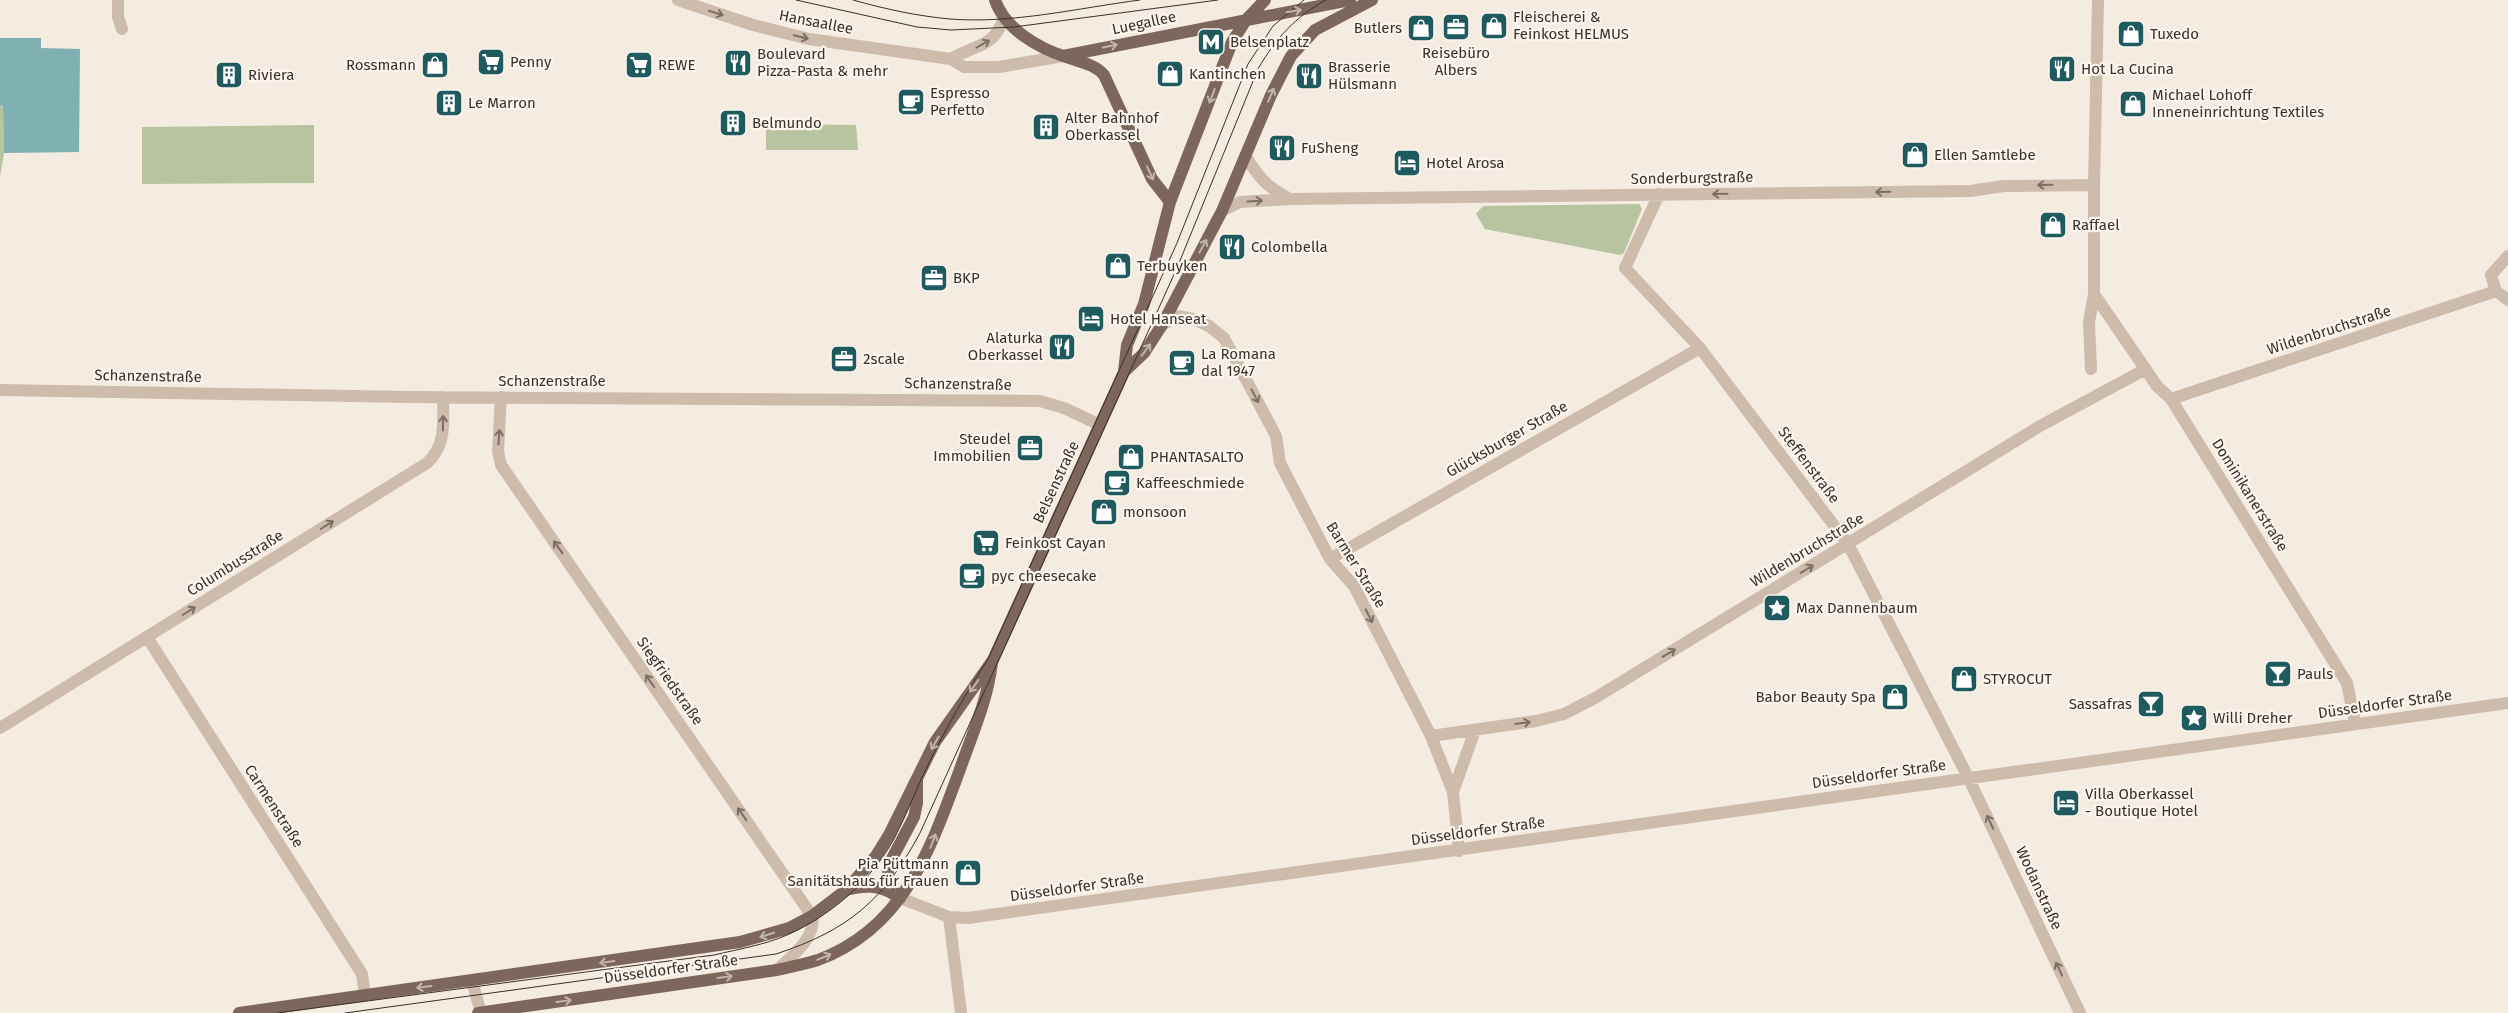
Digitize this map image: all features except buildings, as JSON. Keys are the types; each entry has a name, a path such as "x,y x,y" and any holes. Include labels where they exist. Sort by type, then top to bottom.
{"main road":[{"path":"995,0 1004,18 1024,35 1063,56 1094,66 1104,75 1152,179 1170,202"},
{"path":"1170,202 1232,42 1246,20 1265,0"},
{"name":"Luegallee","path":"1063,56 1350,0"},
{"path":"1222,211 1271,95 1291,56 1315,30 1372,0"},
{"name":"Belsenstraße","path":"812,916 846,890 876,856 889,835 935,742 993,660 1124,372 1127,344 1144,304 1170,202"},
{"name":"Belsenstraße","path":"1124,372 1144,353 1162,325 1222,211"},
{"name":"Belsenstraße","path":"900,898 931,847 977,721 991,675 993,660"},
{"name":"Belsenstraße","path":"900,898 888,885 888,866 914,817 917,803 917,776"},
{"name":"Belsenstraße","path":"846,890 872,886 885,889 900,898"},
{"name":"Düsseldorfer Straße","path":"480,1013 777,970 817,960 854,942 870,930 900,898"},
{"name":"Düsseldorfer Straße","path":"240,1013 740,942 789,928 812,916"}],"street":[{"path":"118,0 118,17 122,29"},
{"name":"Hansaallee","path":"678,0 753,25 809,39 951,59 964,67 999,67 1063,56"},
{"path":"2090,369 2090,322 2094,294 2098,0"},
{"path":"951,59 989,42 999,32 1004,18"},
{"path":"1246,157 1259,178 1270,188 1290,199"},
{"name":"Sonderburgstraße","path":"1222,211 1240,202 1290,199 1970,191 2004,186 2094,185"},
{"name":"Steffenstraße","path":"1659,194 1625,268 1700,348 1848,544 1968,777"},
{"path":"2508,256 2491,275 2496,291 2508,300"},
{"name":"Wildenbruchstraße","path":"2171,399 2496,291"},
{"name":"Dominikanerstraße","path":"2094,294 2157,386 2171,399 2347,683 2355,724"},
{"name":"Barmer Straße","path":"1162,325 1178,316 1193,319 1209,326 1224,338 1276,436 1280,463 1330,559 1354,586 1431,736 1453,792 1459,851"},
{"name":"Glücksburger Straße","path":"1330,559 1700,348"},
{"name":"Wildenbruchstraße","path":"1431,736 1536,721 1564,714 1595,698 2040,426 2146,369"},
{"name":"Schanzenstraße","path":"0,390 501,398 1040,401 1064,408 1100,425"},
{"name":"Columbusstraße","path":"0,728 427,462 435,455 441,445 443,397"},
{"name":"Siegfriedstraße","path":"501,398 498,451 501,466 812,916"},
{"name":"Carmenstraße","path":"148,637 362,974 365,995"},
{"name":"Düsseldorfer Straße","path":"900,898 949,918 977,917 1459,851 1968,777 2508,704"},
{"path":"1453,792 1475,730"},
{"name":"Wodanstraße","path":"1968,777 2080,1013"},
{"path":"777,970 802,946 810,932 813,921 812,916"},
{"path":"949,918 961,1013"},
{"path":"472,981 480,1013"}],"green space":[{"path":"0,105 3,106 4,153 0,177"},
{"path":"766,124 856,125 858,150 766,150"},
{"path":"314,125 314,183 142,184 142,127"},
{"path":"1639,204 1642,209 1624,253 1620,255 1485,229 1476,214 1483,206"}],"water":[{"path":"0,38 41,38 41,48 80,49 79,152 4,153 3,106 0,105"}],"tram line":[{"path":"796,0 917,27 951,30 1014,27 1218,0"},
{"path":"853,0 913,14 974,20 1021,17 1140,0"},
{"path":"277,1013 714,955 769,942 804,927 835,907 863,882 886,853 895,837 943,735 988,659 1177,243 1248,64 1273,26 1304,0"},
{"path":"345,1013 776,954 802,945 844,923 862,910 878,894 893,877 920,833 1177,268 1258,69 1287,29 1326,0"}],"place":[{"name":"Fleischerei & Feinkost HELMUS","path":"1494,26"},
{"name":"Reisebüro Albers","path":"1456,27"},
{"name":"Butlers","path":"1421,28"},
{"name":"Tuxedo","path":"2131,34"},
{"name":"Belsenplatz","path":"1211,42"},
{"name":"Penny","path":"491,62"},
{"name":"Boulevard Pizza-Pasta & mehr","path":"738,63"},
{"name":"Rossmann","path":"435,65"},
{"name":"REWE","path":"639,65"},
{"name":"Hot La Cucina","path":"2062,69"},
{"name":"Kantinchen","path":"1170,74"},
{"name":"Riviera","path":"229,75"},
{"name":"Brasserie Hülsmann","path":"1309,76"},
{"name":"Espresso Perfetto","path":"911,102"},
{"name":"Le Marron","path":"449,103"},
{"name":"Michael Lohoff Inneneinrichtung Textiles","path":"2133,104"},
{"name":"Belmundo","path":"733,123"},
{"name":"Alter Bahnhof Oberkassel","path":"1046,127"},
{"name":"FuSheng","path":"1282,148"},
{"name":"Ellen Samtlebe","path":"1915,155"},
{"name":"Hotel Arosa","path":"1407,163"},
{"name":"Raffael","path":"2053,225"},
{"name":"Colombella","path":"1232,247"},
{"name":"Terbuyken","path":"1118,266"},
{"name":"BKP","path":"934,278"},
{"name":"Hotel Hanseat","path":"1091,319"},
{"name":"Alaturka Oberkassel","path":"1062,347"},
{"name":"2scale","path":"844,359"},
{"name":"La Romana dal 1947","path":"1182,363"},
{"name":"Steudel Immobilien","path":"1030,448"},
{"name":"PHANTASALTO","path":"1131,457"},
{"name":"Kaffeeschmiede","path":"1117,483"},
{"name":"monsoon","path":"1104,512"},
{"name":"Feinkost Cayan","path":"986,543"},
{"name":"pyc cheesecake","path":"972,576"},
{"name":"Max Dannenbaum","path":"1777,608"},
{"name":"Pauls","path":"2278,674"},
{"name":"STYROCUT","path":"1964,679"},
{"name":"Babor Beauty Spa","path":"1895,697"},
{"name":"Sassafras","path":"2151,704"},
{"name":"Willi Dreher","path":"2194,718"},
{"name":"Villa Oberkassel - Boutique Hotel","path":"2066,803"},
{"name":"Pia Püttmann Sanitätshaus für Frauen","path":"968,873"}]}
